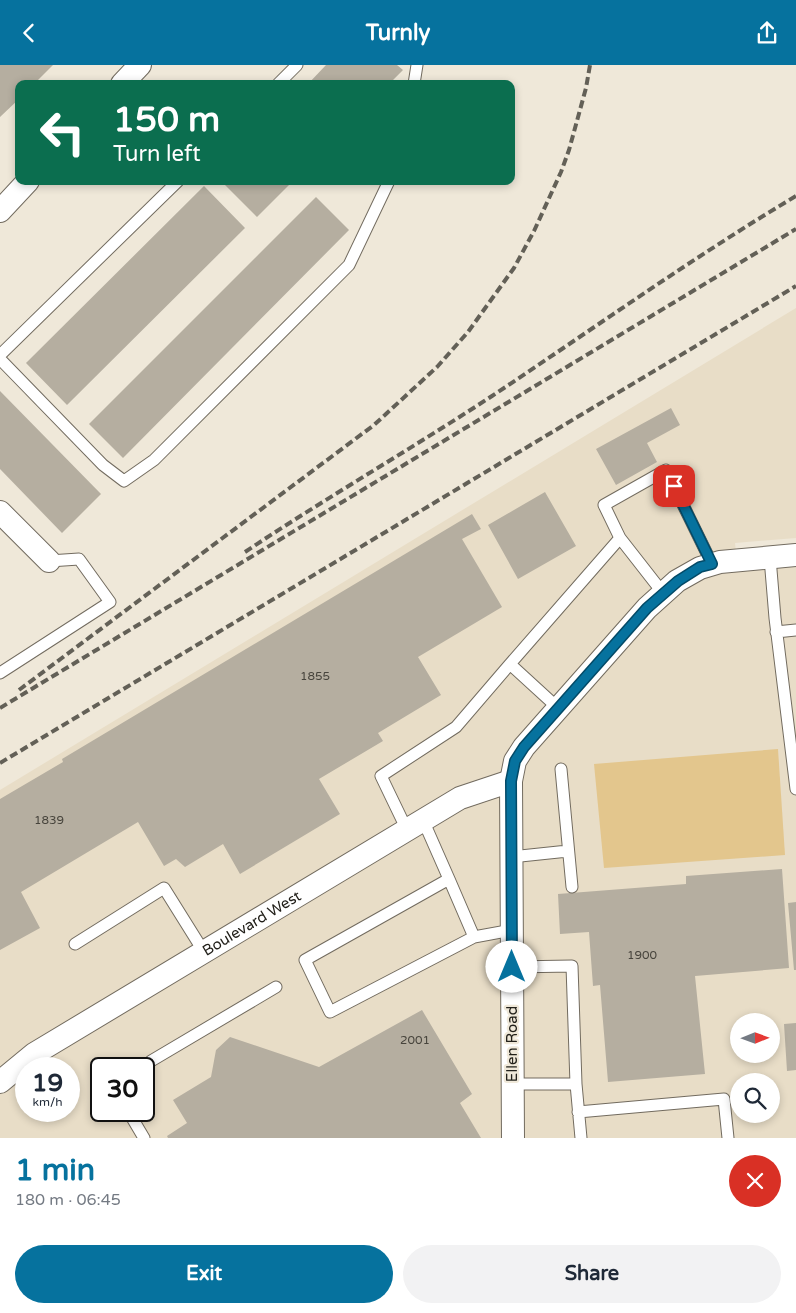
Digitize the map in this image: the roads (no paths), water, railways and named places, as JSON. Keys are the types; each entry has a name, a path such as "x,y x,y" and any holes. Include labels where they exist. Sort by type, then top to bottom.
{"street":[{"path":"126,80 140,65"},
{"path":"0,211 24,185"},
{"path":"0,512 49,561"},
{"name":"Ellen Road","path":"513,1138 511,781 515,761 524,747 558,708 663,593 678,581 700,567 716,563 796,555"},
{"name":"Boulevard West","path":"0,1083 34,1054 460,798 511,781"}],"lane":[{"path":"282,80 297,65"},
{"path":"415,80 417,65"},
{"path":"174,185 0,357 103,465 124,481 154,460 349,265 387,185"},
{"path":"663,593 620,538 604,505 666,470 716,563"},
{"path":"474,937 449,879 381,776 456,727 620,538"},
{"path":"770,558 776,632 796,789"},
{"path":"0,673 110,602 79,559 49,561"},
{"path":"776,632 796,630"},
{"path":"510,664 558,708"},
{"path":"561,769 572,887"},
{"path":"511,857 568,851"},
{"path":"449,879 305,960 330,1012 474,937 512,930"},
{"path":"75,944 164,888 204,952"},
{"path":"512,967 572,965 576,1084 581,1138"},
{"path":"155,1059 276,987"},
{"path":"513,1084 576,1084"},
{"path":"578,1112 724,1099 728,1138"},
{"path":"135,1122 144,1138"}],"railway":[{"path":"19,690 374,425 437,367 468,332 514,268 534,231 569,150 586,88 590,65"},
{"path":"245,552 492,396 681,269 796,196"},
{"path":"0,708 796,229"},
{"path":"0,763 796,286"}]}
